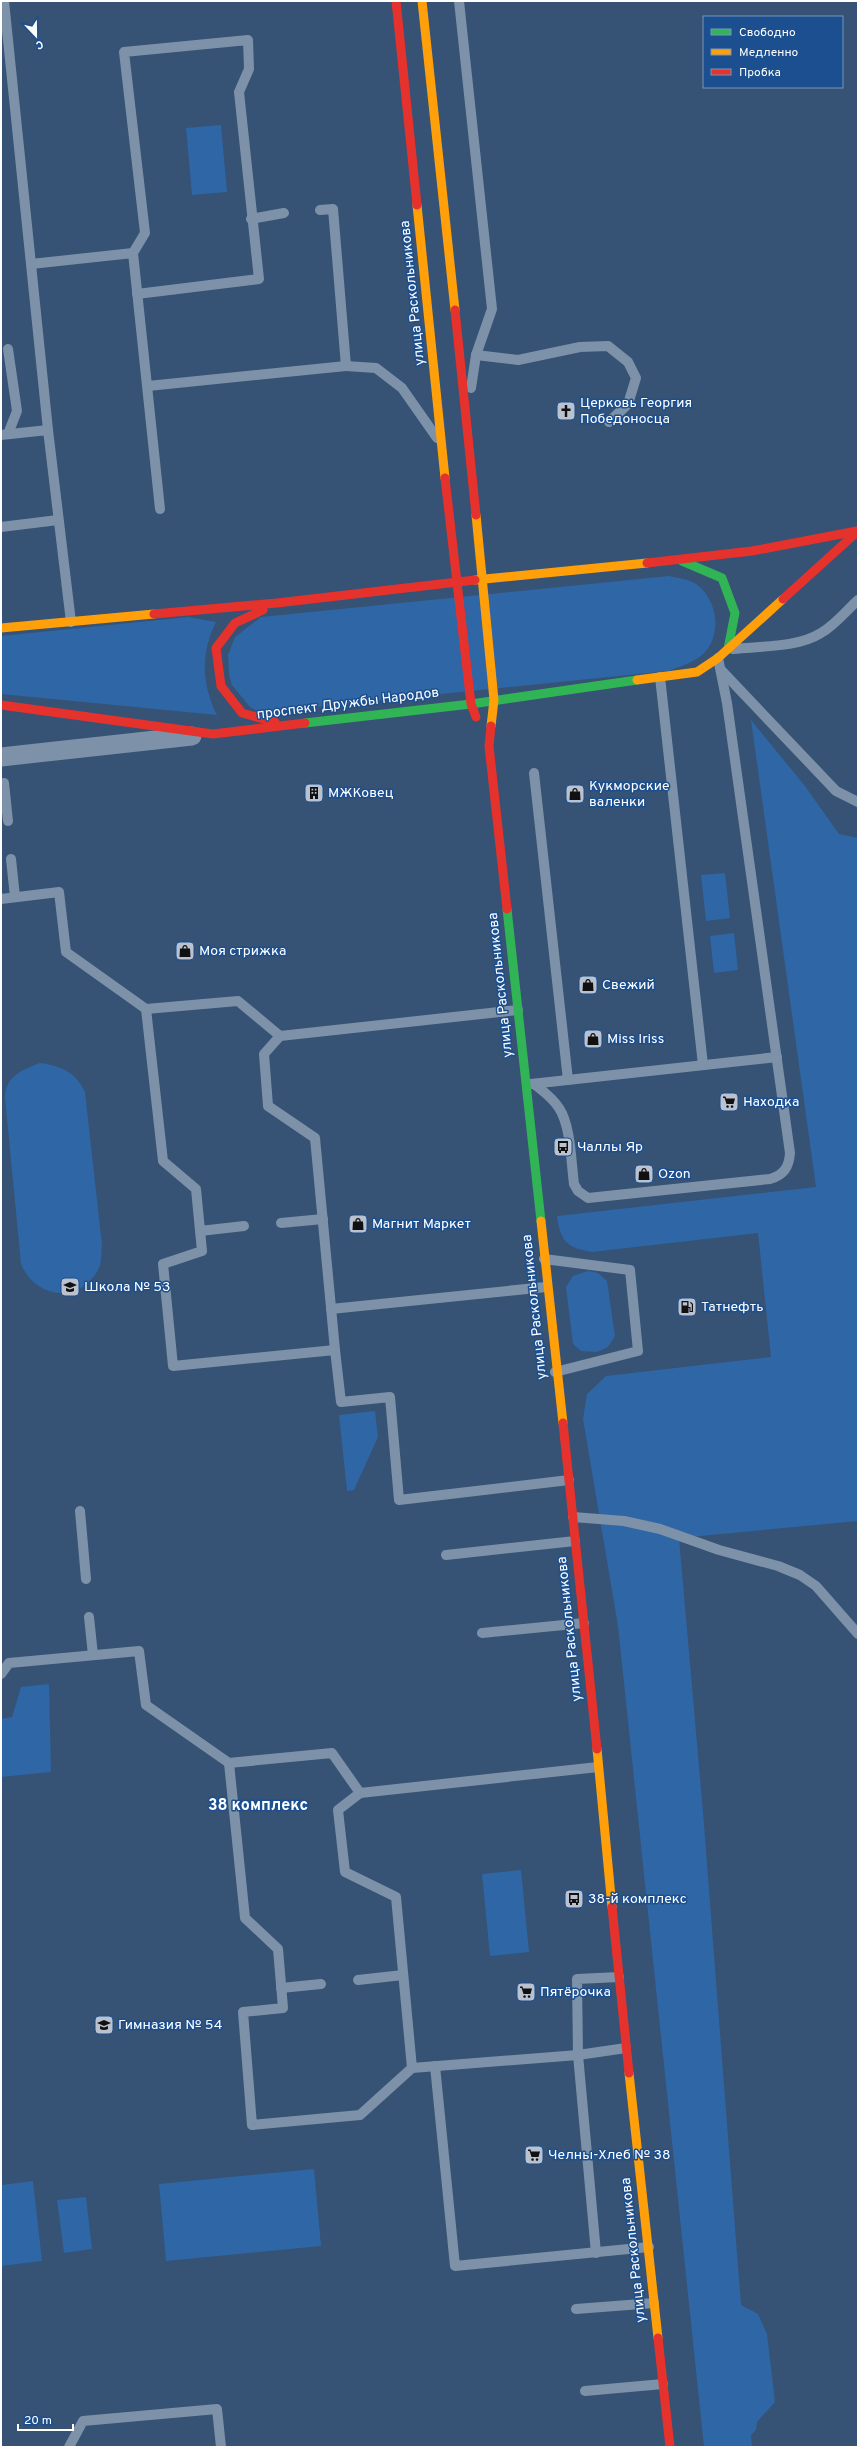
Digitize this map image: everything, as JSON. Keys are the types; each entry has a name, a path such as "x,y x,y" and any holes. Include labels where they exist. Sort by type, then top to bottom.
{"street":[{"name":"улица Раскольникова","path":"396,1 456,583 471,704 489,746 518,1010 530,1084 546,1287 569,1480 626,2048 670,2447"},
{"path":"422,1 484,579 494,700 489,746"},
{"path":"1,628 277,603 484,579 681,560 752,551 857,530"},
{"path":"718,658 857,530"},
{"path":"681,560 722,578 735,613 728,649"},
{"path":"277,603 235,623 216,648 221,686 242,713 287,726"},
{"name":"проспект Дружбы Народов","path":"1,705 213,734 471,704 697,672 718,658"},
{"path":"1,757 213,734"}],"lane":[{"path":"4,1 48,430 71,622"},
{"path":"459,1 492,309 476,355 466,416"},
{"path":"138,294 259,279 251,220 239,92 249,69 248,40 124,52 145,233 133,253 160,509"},
{"path":"320,210 333,209 346,366"},
{"path":"251,220 284,213"},
{"path":"31,264 133,253"},
{"path":"476,355 518,360 580,347 608,346 628,362 636,378 628,404 609,422"},
{"path":"5,435 17,411 8,349"},
{"path":"148,386 346,366 376,368 402,388 442,446"},
{"path":"5,435 48,430"},
{"path":"1,527 58,520"},
{"path":"728,649 794,642 813,637 833,624 858,600"},
{"path":"530,1084 555,1102 562,1113 566,1124 574,1184 578,1191 588,1198 762,1180 777,1177 787,1168 790,1162 777,1057 721,670 718,658"},
{"path":"721,670 836,791 858,802"},
{"path":"660,677 703,1065"},
{"path":"534,773 568,1080"},
{"path":"4,783 8,821"},
{"path":"12,859 15,897"},
{"path":"1,899 59,892 66,952 146,1009 238,1001 280,1036"},
{"path":"146,1009 163,1161 196,1189 202,1251 163,1264 174,1366 335,1350"},
{"path":"518,1010 280,1036 264,1054 268,1106 315,1138 341,1402 390,1397 399,1500 569,1480"},
{"path":"530,1084 777,1057"},
{"path":"281,1223 323,1219"},
{"path":"200,1231 244,1226"},
{"path":"544,1259 630,1270 638,1351 555,1372"},
{"path":"331,1309 546,1287"},
{"path":"80,1511 86,1579"},
{"path":"572,1517 624,1521 660,1529 719,1550 778,1566 800,1575 816,1586 858,1634"},
{"path":"446,1555 575,1541"},
{"path":"90,1617 93,1655"},
{"path":"482,1633 584,1623"},
{"path":"1,1674 9,1663 138,1651 146,1705 228,1763 332,1753 360,1793"},
{"path":"228,1763 245,1918 278,1949 283,2008 243,2012 252,2125 360,2114 412,2068 578,2055 626,2048"},
{"path":"412,2068 396,1897 345,1872 338,1810 360,1793 598,1767"},
{"path":"358,1980 403,1975"},
{"path":"596,2253 578,2055 577,1979 619,1977"},
{"path":"281,1988 321,1984"},
{"path":"435,2066 455,2266 649,2247"},
{"path":"576,2309 654,2303"},
{"path":"585,2391 663,2384"},
{"path":"69,2447 84,2421 217,2409 221,2447"}],"shaded area":[{"path":"221,125 227,192 192,195 186,128"},
{"path":"669,576 690,581 696,584 703,591 713,608 715,629 709,647 702,655 690,663 668,671 276,711 257,711 250,707 232,685 229,675 228,655 235,637 261,617"},
{"path":"188,617 216,622 207,646 205,669 208,692 217,715 1,694 1,636"},
{"path":"751,720 805,786 839,834 858,838 858,1521 679,1538 703,1812 741,2305 758,2314 767,2334 775,2402 757,2422 756,2430 751,2435 752,2447 704,2447 618,1626 583,1419 587,1394 606,1376 771,1357 758,1233 592,1252 576,1248 566,1242 560,1232 557,1216 816,1187"},
{"path":"725,873 730,918 706,921 701,875"},
{"path":"734,933 738,970 714,973 710,936"},
{"path":"40,1063 55,1066 67,1071 77,1079 85,1092 102,1245 101,1259 97,1272 89,1282 79,1289 68,1292 57,1293 46,1290 36,1284 27,1275 21,1264 5,1098 6,1090 11,1079 21,1071"},
{"path":"588,1271 598,1273 607,1281 615,1336 608,1347 597,1352 581,1351 573,1344 566,1287 573,1276"},
{"path":"375,1411 378,1437 354,1490 347,1491 339,1415"},
{"path":"49,1684 51,1772 1,1777 1,1719 12,1717 21,1687"},
{"path":"521,1870 529,1952 490,1956 482,1874"},
{"path":"314,2169 321,2246 166,2261 159,2184"},
{"path":"33,2181 42,2261 1,2266 1,2185"},
{"path":"86,2197 92,2249 64,2253 57,2200"}],"traffic: fast":[{"path":"682,561 722,578 735,613 728,649"},
{"path":"305,723 471,704 637,680"},
{"path":"507,909 541,1221"}],"traffic: slow":[{"path":"422,1 455,310"},
{"path":"417,205 445,478"},
{"path":"476,515 494,700 491,726"},
{"path":"475,580 647,563"},
{"path":"637,680 697,672 718,658 783,599"},
{"path":"1,628 154,614"},
{"path":"541,1221 563,1423"},
{"path":"597,1749 612,1907"},
{"path":"629,2073 658,2338"}],"traffic: jam":[{"path":"396,1 417,205"},
{"path":"455,310 476,515"},
{"path":"445,478 471,704 476,717"},
{"path":"647,563 752,551 857,531"},
{"path":"783,599 858,531"},
{"path":"154,614 277,603 475,580"},
{"path":"263,610 235,623 216,648 221,686 242,713 275,722"},
{"path":"1,705 213,734 305,723"},
{"path":"491,726 489,746 507,909"},
{"path":"563,1423 597,1749"},
{"path":"612,1907 629,2073"},
{"path":"658,2338 670,2447"}],"place":[{"name":"Церковь Георгия Победоносца","path":"566,411"},
{"name":"МЖКовец","path":"314,793"},
{"name":"Кукморские валенки","path":"575,794"},
{"name":"Моя стрижка","path":"185,951"},
{"name":"Свежий","path":"588,985"},
{"name":"Miss Iriss","path":"593,1039"},
{"name":"Находка","path":"729,1102"},
{"name":"Чаллы Яр","path":"563,1147"},
{"name":"Ozon","path":"644,1174"},
{"name":"Магнит Маркет","path":"358,1224"},
{"name":"Школа № 53","path":"70,1287"},
{"name":"Татнефть","path":"687,1307"},
{"name":"38-й комплекс","path":"574,1899"},
{"name":"Пятёрочка","path":"526,1992"},
{"name":"Гимназия № 54","path":"104,2025"},
{"name":"Челны-Хлеб № 38","path":"534,2155"}],"district":[{"name":"38 комплекс","path":"258,1806"}]}
